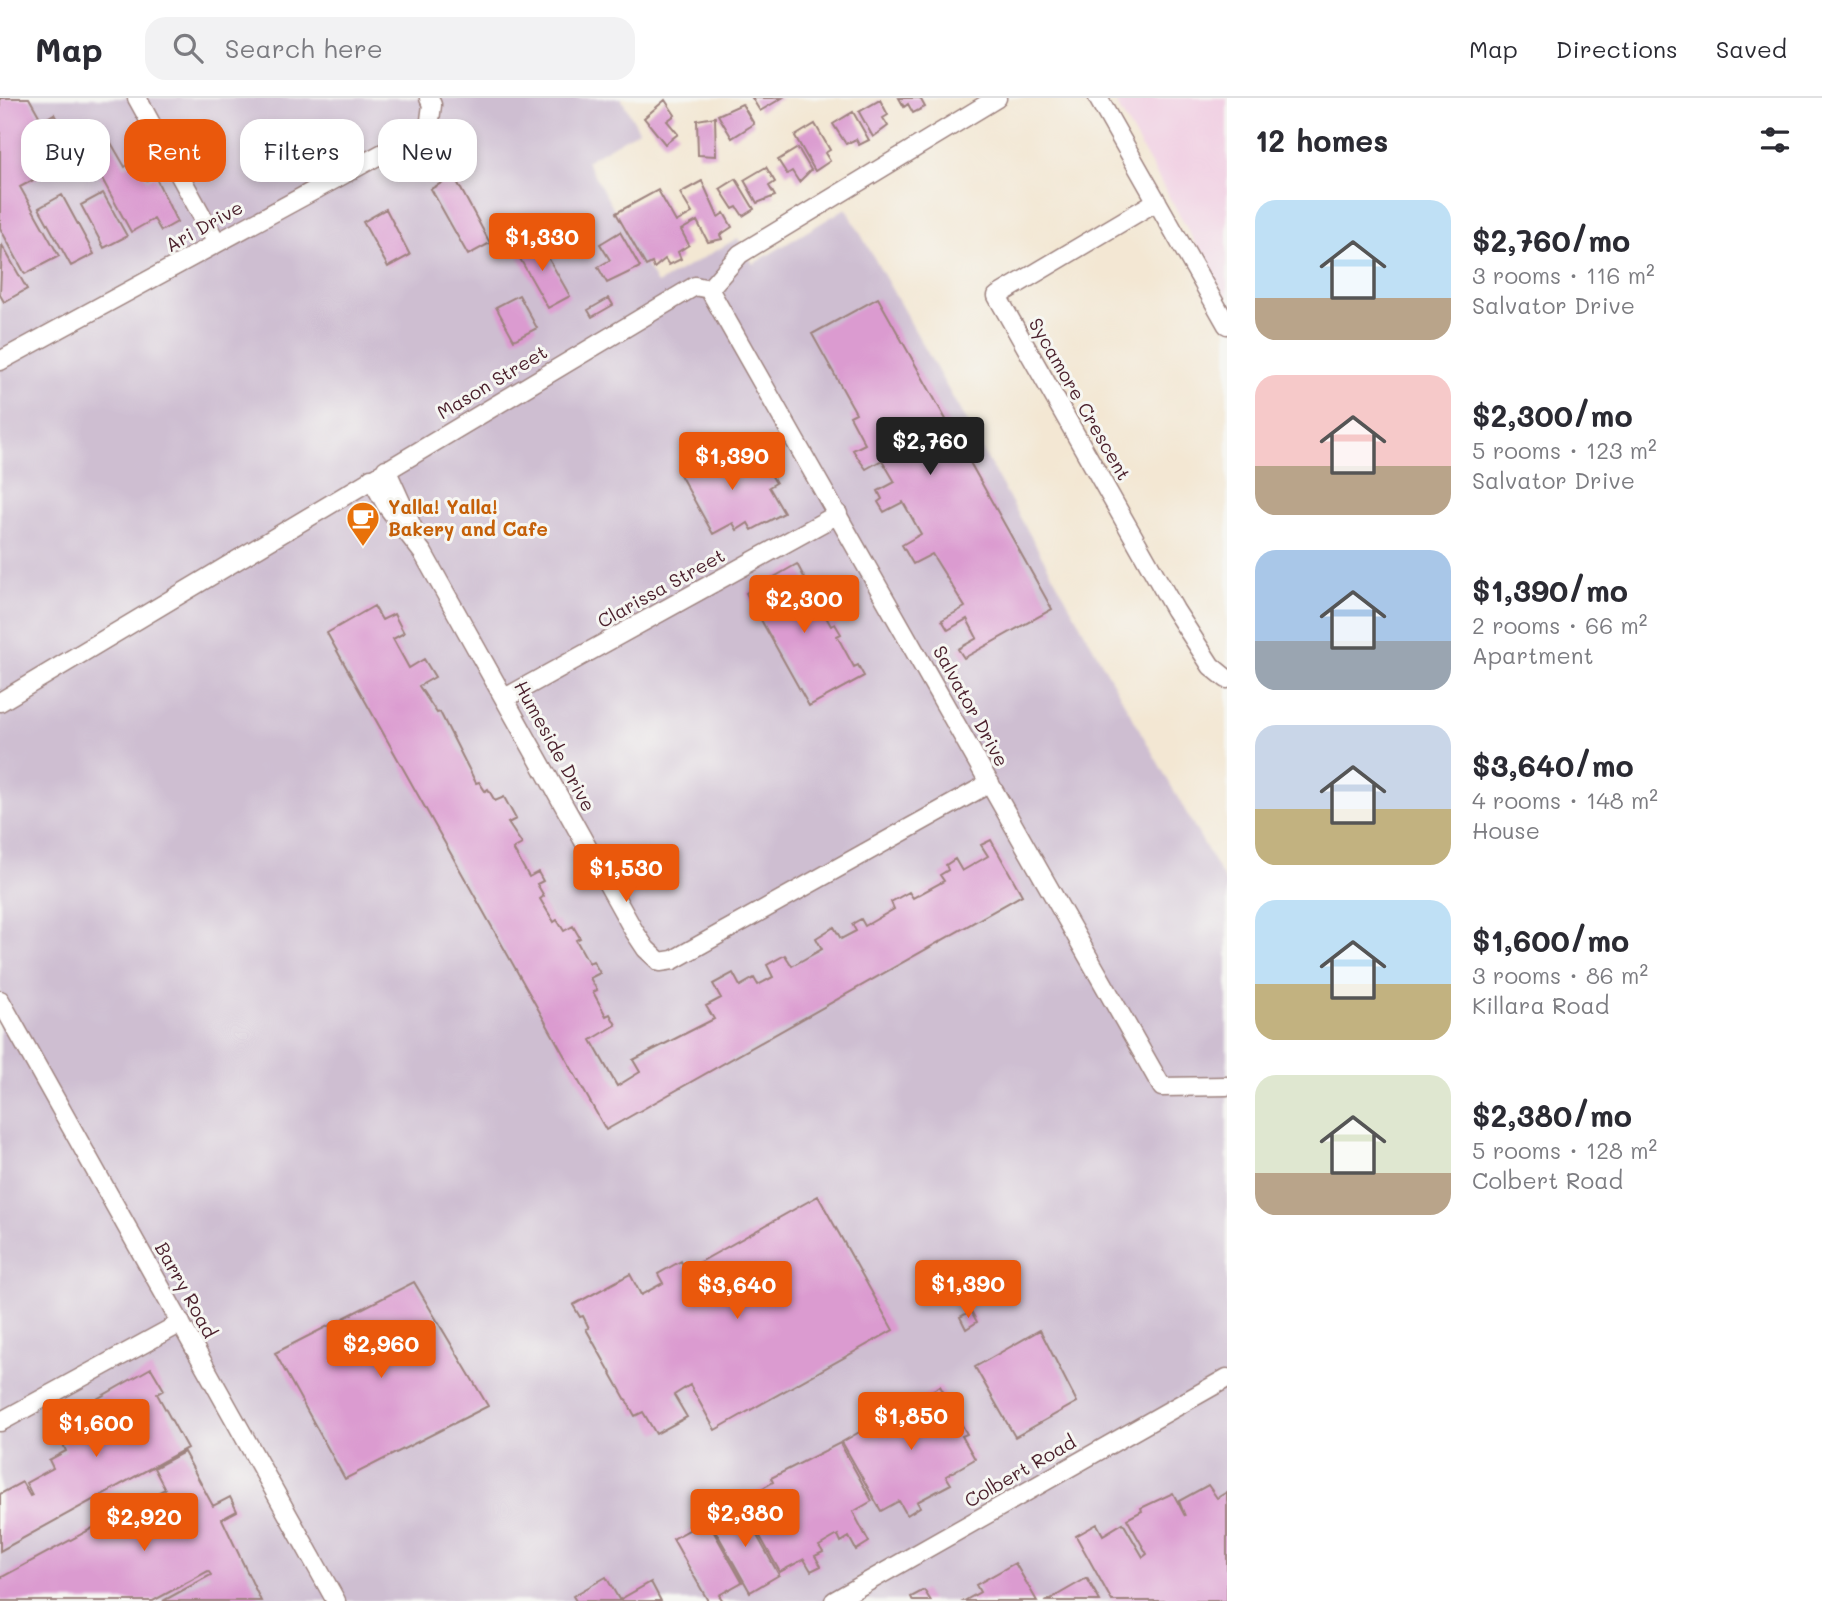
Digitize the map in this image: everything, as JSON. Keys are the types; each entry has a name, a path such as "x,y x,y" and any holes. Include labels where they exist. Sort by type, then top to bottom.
{"street":[{"path":"137,98 217,243"},
{"name":"Ari Drive","path":"0,361 429,128 432,105 429,98"},
{"path":"709,289 740,254 997,98"},
{"path":"1098,98 1227,324"},
{"name":"Sycamore Crescent","path":"1157,201 997,296 1175,610 1211,666 1227,679"},
{"name":"Mason Street","path":"0,702 695,286 709,289"},
{"name":"Salvator Drive","path":"709,289 1162,1087 1227,1086"},
{"name":"Humeside Drive","path":"379,474 401,496 423,553 635,931 646,949 660,961 673,960 990,783"},
{"name":"Clarissa Street","path":"505,698 838,514"},
{"name":"Barry Road","path":"0,1000 336,1601"},
{"path":"0,1422 181,1323"},
{"name":"Colbert Road","path":"834,1601 1227,1378"}],"shaded area":[{"path":"0,98 621,98 639,130 586,161 657,284 738,238 753,264 846,208 1227,885 1227,1601 0,1601"},
{"path":"1113,98 1227,98 1227,297 1226,297"}],"building":[{"path":"0,98 29,98 41,119 21,119 21,182 29,182 20,187 59,256 25,274 0,228"},
{"path":"752,98 782,98 760,111"},
{"path":"899,98 920,98 925,107 913,113 908,104 904,107"},
{"path":"665,100 675,115 667,121 678,134 665,144 644,118"},
{"path":"880,100 888,115 883,118 888,126 873,137 859,112"},
{"path":"742,104 754,124 732,138 718,115"},
{"path":"853,112 869,140 859,145 856,139 846,144 833,124"},
{"path":"715,117 716,156 698,155 697,120"},
{"path":"815,124 830,150 825,153 830,161 815,171 795,136"},
{"path":"110,141 124,165 124,182 158,182 177,222 161,231 154,219 131,232 104,182 110,182"},
{"path":"798,148 811,170 799,182 792,171 787,174 778,160"},
{"path":"766,167 775,182 769,186 775,196 757,203 744,180"},
{"path":"736,179 754,209 743,216 737,207 733,209 720,189"},
{"path":"702,181 718,217 724,213 732,227 720,235 722,239 708,242 697,221 681,230 689,245 678,252 681,259 669,265 665,259 654,268 652,263 646,266 616,213 658,190 676,222 692,213 680,193"},
{"path":"443,182 457,182 490,243 468,255 431,189"},
{"path":"103,193 127,236 104,248 81,205"},
{"path":"62,195 94,254 71,266 39,208"},
{"path":"386,209 410,255 388,267 363,222"},
{"path":"620,232 640,267 607,283 598,267 610,260 600,244"},
{"path":"537,238 570,296 548,308 515,250"},
{"path":"2,245 27,289 4,302 0,295"},
{"path":"519,295 537,328 514,340 496,307"},
{"path":"609,298 613,305 592,317 588,310"},
{"path":"878,298 1052,609 964,658 958,649 977,638 967,619 948,630 942,620 965,607 932,554 913,564 902,545 921,534 903,502 884,512 878,502 882,499 878,491 895,482 882,460 866,469 853,450 865,444 850,416 856,413 812,334"},
{"path":"727,446 742,472 763,461 776,483 769,487 784,513 752,530 748,523 737,530 733,523 713,534 679,473"},
{"path":"797,564 810,588 818,583 825,595 820,598 826,608 822,610 831,626 835,624 841,634 837,636 854,667 858,665 864,676 809,706 746,593"},
{"path":"374,606 382,620 394,614 404,633 393,639 409,668 424,659 435,677 419,686 437,713 440,712 476,783 479,782 485,791 488,789 495,801 504,797 516,819 508,823 522,844 513,849 529,877 538,872 543,881 537,884 544,896 540,899 554,922 557,920 564,931 573,926 580,938 576,940 589,963 593,961 600,973 590,978 597,990 593,992 606,1016 610,1014 616,1025 591,1040 617,1086 640,1072 633,1060 714,1019 706,1006 721,998 713,984 733,973 740,986 754,978 758,985 773,977 767,965 785,955 792,966 822,949 816,938 834,927 841,939 856,931 852,924 861,919 865,926 894,909 891,902 909,892 913,898 944,881 940,875 948,870 946,865 955,859 962,871 988,856 981,845 991,840 1022,895 606,1130 327,633"},
{"path":"818,1196 893,1330 715,1430 690,1385 674,1395 687,1417 656,1434 643,1412 635,1416 586,1329 589,1328 583,1316 580,1317 573,1305 630,1274 641,1295 663,1283 658,1274 681,1261 686,1270"},
{"path":"414,1282 488,1406 345,1479 275,1353"},
{"path":"971,1311 977,1322 966,1329 960,1317"},
{"path":"1040,1330 1077,1402 1015,1437 975,1367"},
{"path":"151,1368 164,1390 157,1394 187,1448 0,1551 0,1494 22,1482 30,1496 32,1495 26,1483 53,1468 49,1460 66,1451 63,1444 82,1431 85,1437 103,1427 90,1403"},
{"path":"940,1386 967,1434 962,1436 975,1459 946,1476 951,1484 917,1502 920,1507 907,1515 899,1501 881,1511 842,1442"},
{"path":"840,1443 872,1501 853,1512 869,1542 856,1550 849,1537 841,1542 838,1535 819,1546 823,1552 815,1556 821,1566 811,1571 804,1559 780,1572 740,1501 773,1482 771,1478"},
{"path":"184,1452 213,1506 230,1497 237,1511 222,1519 261,1601 163,1601 211,1575 208,1571 153,1601 0,1601 0,1578 165,1489 154,1468"},
{"path":"1208,1485 1217,1498 1227,1492 1227,1601 1112,1601 1076,1536 1097,1524 1103,1535 1123,1523 1143,1557 1147,1554 1127,1519 1142,1511 1141,1508 1173,1493 1185,1516 1179,1501"},
{"path":"741,1507 779,1575 750,1592 711,1523"},
{"path":"707,1520 742,1582 719,1595 723,1601 708,1601 673,1539"},
{"path":"1015,1563 1037,1601 964,1601 980,1592 976,1585"},
{"path":"606,1577 620,1601 576,1601 573,1596"},
{"path":"1087,1578 1100,1601 1047,1601"},
{"path":"651,1582 661,1601 622,1601 621,1599"},
{"path":"924,1590 931,1601 913,1601 911,1597"}],"place":[{"name":"Yalla! Yalla! Bakery and Cafe","path":"363,548"}]}
